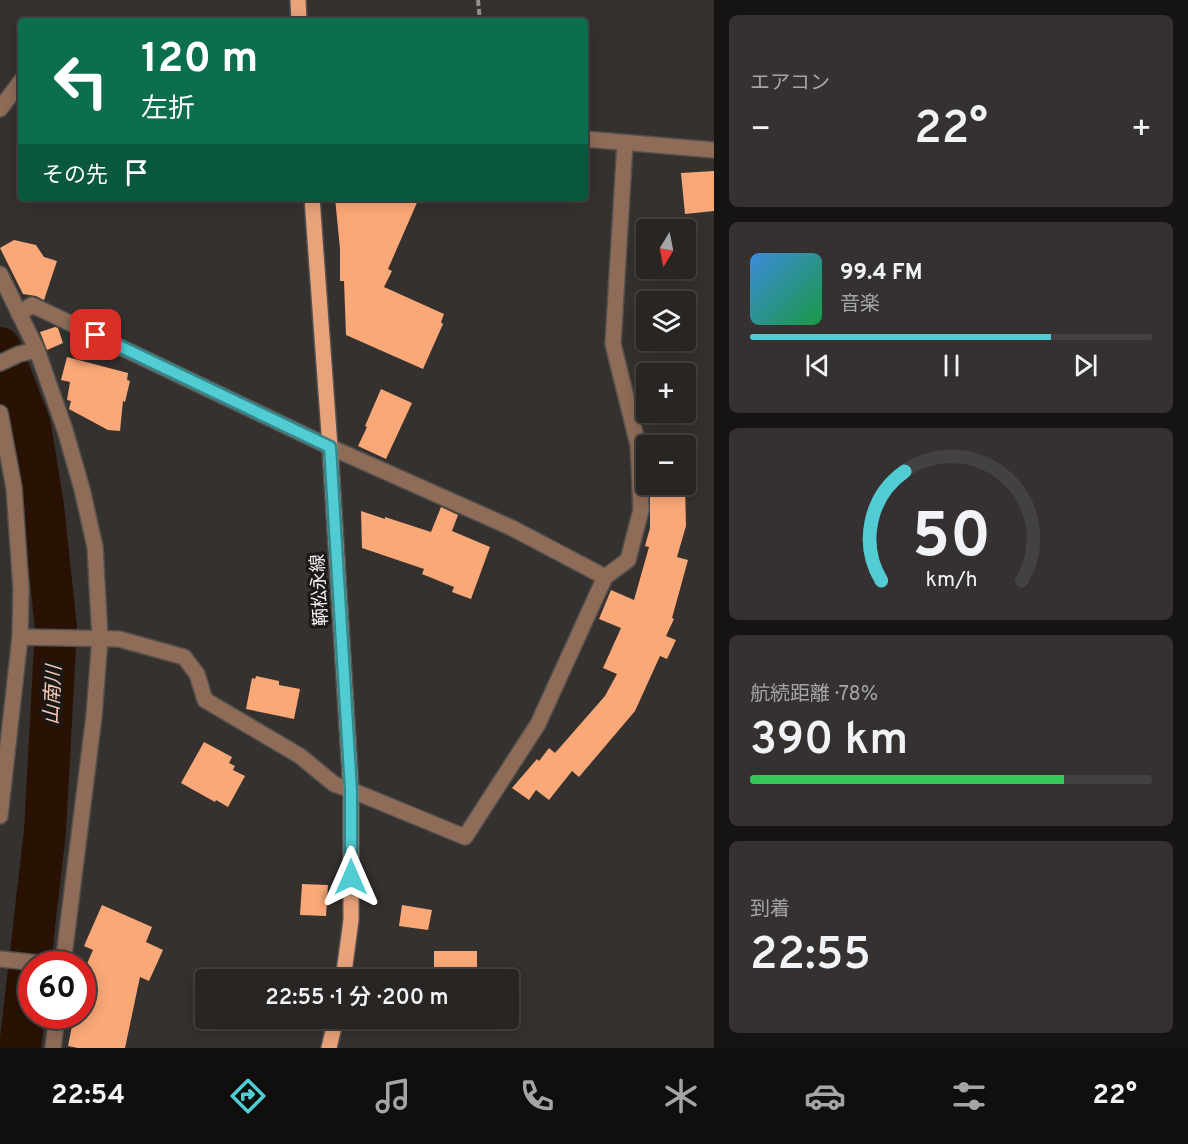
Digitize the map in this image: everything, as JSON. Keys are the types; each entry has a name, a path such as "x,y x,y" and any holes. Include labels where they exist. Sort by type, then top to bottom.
{"main road":[{"path":"298,0 299,18"},
{"name":"鞆松永線","path":"312,201 351,790 351,920 344,969"},
{"path":"329,1048 333,1029"}],"street":[{"path":"0,109 18,85"},
{"path":"588,139 714,150"},
{"path":"25,637 118,639 184,657 197,674 205,700 300,756 334,784 465,837 538,724 605,577 628,560 641,510 638,445 613,344 625,143"},
{"path":"0,274 38,350 70,450 95,547 100,638 94,716 65,951"},
{"path":"19,314 32,305 330,447 512,528 605,577"},
{"path":"0,363 19,354 38,350"},
{"path":"0,412 14,488 25,637 0,816"},
{"path":"0,959 18,961"},
{"path":"53,1048 55,1029"}],"path":[{"path":"478,0 480,18"}],"building":[{"path":"714,171 714,211 685,214 681,173"},
{"path":"335,201 418,201 388,269 392,271 384,287 444,314 441,322 443,324 423,369 346,335 344,281 340,281 340,249"},
{"path":"14,240 36,245 44,257 57,261 44,300 23,294 0,248"},
{"path":"58,328 63,343 47,350 40,332"},
{"path":"67,357 128,373 127,380 130,381 125,402 123,401 120,431 108,430 69,409 71,401 67,400 70,382 61,380"},
{"path":"381,389 412,403 386,459 358,446"},
{"path":"650,495 685,495 686,526 677,557 688,560 672,618 674,619 666,636 676,640 667,659 660,656 635,711 579,777 572,771 549,800 536,790 529,800 512,788 549,748 555,753 605,696 617,674 603,668 621,628 599,619 611,590 634,600 649,547 645,546 650,528"},
{"path":"441,507 458,515 452,531 490,547 471,599 452,592 454,587 422,574 424,569 362,548 361,511 431,532"},
{"path":"256,676 279,681 279,685 300,689 294,719 246,709 252,678 255,679"},
{"path":"204,742 232,757 229,763 235,766 233,770 245,776 228,807 181,783"},
{"path":"302,884 328,885 326,916 300,915"},
{"path":"102,905 152,927 146,942 163,950 149,981 140,977 125,1048 68,1046 71,1029 96,1029 96,951 84,946"},
{"path":"402,905 432,910 428,930 399,926"},
{"path":"434,951 477,951 477,969 434,969"}],"waterway":[{"name":"山南川","path":"0,348 30,425 43,506 56,628 45,831 20,1048"}],"route":[{"path":"96,335 330,447 351,790 351,877"}]}
